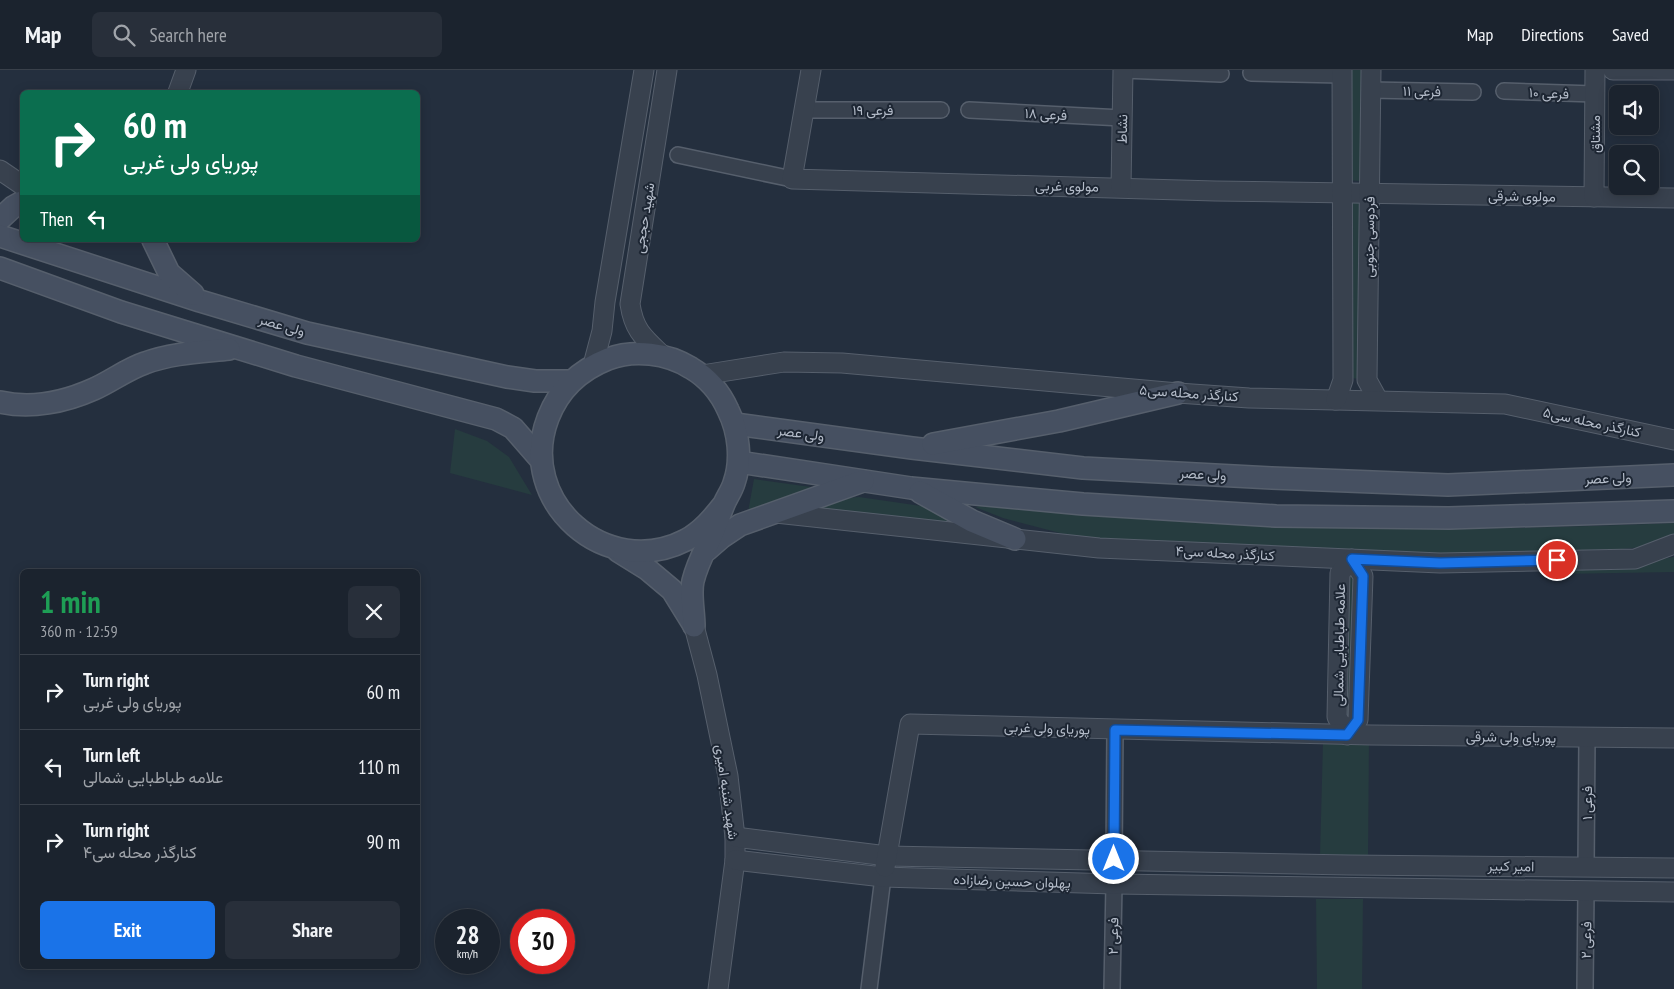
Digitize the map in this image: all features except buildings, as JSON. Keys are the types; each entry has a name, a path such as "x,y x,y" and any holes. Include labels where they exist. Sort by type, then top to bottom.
{"main road":[{"path":"0,219 13,206 20,203"},
{"name":"ولی عصر","path":"0,236 200,301 307,332 507,377 535,381 572,381"},
{"path":"154,242 169,273 200,301"},
{"path":"0,268 121,312 296,366 496,419 513,428 541,460"},
{"path":"4,406 52,404 94,389 147,362 184,353 238,348"},
{"path":"639,353 663,356 683,363 702,374 722,396 735,424 739,462 734,484 712,535 701,555 692,582 694,626 672,590 647,569 583,533 562,513 547,488 541,460 543,431 554,404 572,381 592,365 615,356 639,353"},
{"path":"912,448 1059,421 1178,394"},
{"name":"ولی عصر","path":"735,424 912,448 1083,468 1448,485 1674,476"},
{"path":"739,462 911,488 1083,504 1276,516 1449,518 1674,511"},
{"path":"701,555 740,525 867,480"},
{"path":"911,488 972,521 1015,539"},
{"path":"609,546 635,551 661,549 686,540 708,524 724,504"}],"street":[{"path":"179,90 186,70"},
{"name":"شهید حججی","path":"592,365 602,331 605,302 644,70"},
{"name":"شهید حججی","path":"663,356 640,334 632,319 630,304 667,70"},
{"path":"678,155 792,180 812,70"},
{"path":"1123,70 1221,74"},
{"name":"نشاط","path":"1121,187 1123,70"},
{"name":"فردوسی جنوبی","path":"1371,70 1367,380 1378,400"},
{"name":"مشتاق","path":"1594,197 1595,70"},
{"path":"1613,70 1674,70"},
{"path":"1252,74 1342,73"},
{"name":"فردوسی جنوبی","path":"1336,400 1343,380 1342,73"},
{"name":"فرعی ۱۱","path":"1370,90 1473,92"},
{"name":"فرعی ۱۰","path":"1504,92 1595,94"},
{"name":"فرعی ۱۹","path":"804,110 942,110"},
{"name":"فرعی ۱۸","path":"970,110 1122,118"},
{"path":"0,170 20,184"},
{"name":"مولوی غربی","path":"792,180 1121,187 1215,191 1342,192"},
{"name":"مولوی شرقی","path":"1342,192 1674,198"},
{"name":"کنارگذر محله سی۵","path":"702,374 784,362 842,362 1178,394 1505,404 1674,440"},
{"path":"1343,380 1351,390 1360,390 1367,380"},
{"name":"کنارگذر محله سی۴","path":"776,513 1098,548 1440,563 1635,558 1674,544"},
{"name":"علامه طباطبایی شمالی","path":"1347,735 1358,720 1363,576 1352,559"},
{"name":"شهید شنبه امیری","path":"694,626 707,675 728,776 735,837 735,860 718,989"},
{"name":"پوریای ولی غربی","path":"887,856 910,724 1347,735"},
{"path":"1114,884 1115,730"},
{"name":"پوریای ولی شرقی","path":"1347,735 1674,738"},
{"name":"فرعی ۱","path":"1586,868 1587,738"},
{"name":"پهلوان حسین رضازاده","path":"735,837 887,856 1349,865"},
{"path":"869,989 887,856"},
{"name":"پهلوان حسین رضازاده","path":"735,860 883,877 1114,884 1350,888"},
{"path":"1306,864 1306,888"},
{"path":"1384,864 1385,888"},
{"name":"امیر کبیر","path":"1349,865 1674,868"},
{"path":"1586,868 1586,891"},
{"name":"فرعی ۲","path":"1112,989 1114,884"},
{"name":"امیر کبیر","path":"1350,888 1674,892"},
{"name":"فرعی ۲","path":"1585,989 1586,891"}],"green space":[{"path":"1349,70 1362,70 1361,181 1347,180"},
{"path":"1351,200 1363,201 1363,379 1348,378"},
{"path":"455,429 487,441 509,457 532,495 450,473"},
{"path":"754,479 818,488 748,512"},
{"path":"859,497 935,508 991,532 821,510 834,499"},
{"path":"987,505 1324,527 1410,529 1674,523 1674,539 1655,546 1621,549 1473,554 1200,546 1083,539 1003,518 975,507"},
{"path":"1674,557 1674,572 1559,574 1559,568 1626,565"},
{"path":"1353,566 1359,577 1355,719 1343,718 1343,576"},
{"path":"1323,742 1369,742 1368,857 1320,856"},
{"path":"1316,899 1363,899 1362,989 1317,989"}],"route":[{"path":"1114,859 1115,730 1347,735 1358,720 1363,576 1352,559 1440,563 1557,560"}]}
